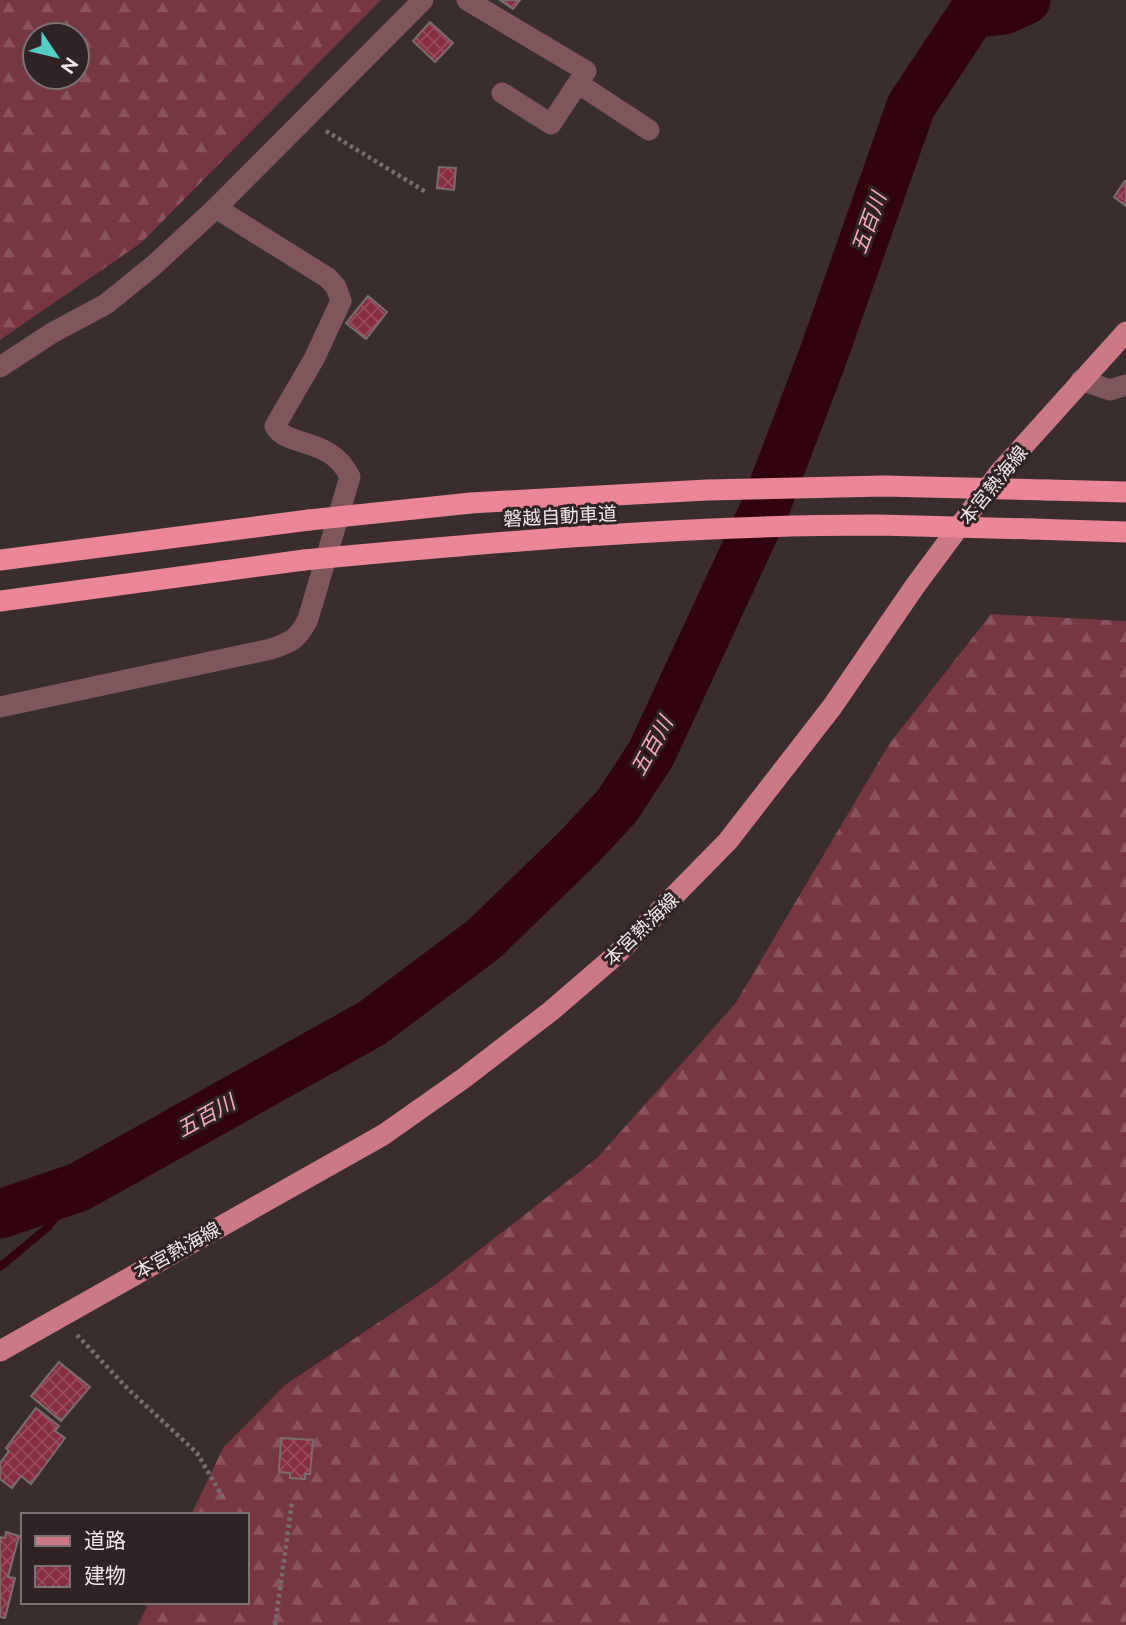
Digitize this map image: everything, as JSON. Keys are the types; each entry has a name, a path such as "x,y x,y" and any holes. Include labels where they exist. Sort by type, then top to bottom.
{"highway":[{"name":"磐越自動車道","path":"0,560 471,502 706,490 883,486 1126,492"},
{"name":"磐越自動車道","path":"0,601 304,560 487,542 709,530 877,525 1126,532"}],"main road":[{"name":"本宮熱海線","path":"0,1350 383,1135 497,1053 616,955 728,841 832,707 915,586 999,473 1126,332"}],"street":[{"path":"0,367 52,333 106,304 153,266 216,208 423,0"},
{"path":"467,0 586,71 551,124 502,93"},
{"path":"579,84 649,131"},
{"path":"0,706 271,649 291,643 309,619 350,477 340,461 326,450 283,436 275,426 314,359 341,300 337,287 328,278 216,208"},
{"path":"1081,380 1121,389"}],"path":[{"path":"304,118 426,192"},
{"path":"60,1317 128,1389 197,1452 225,1501"},
{"path":"275,1625 292,1502"}],"green space":[{"path":"0,0 381,0 141,243 0,340"},
{"path":"991,614 1126,621 1126,1625 138,1625 148,1604 248,1604 248,1513 192,1513 223,1448 285,1385 436,1284 597,1158 735,1004 890,743"}],"building":[{"path":"500,0 520,0 513,9"},
{"path":"430,22 453,43 435,62 413,41"},
{"path":"439,167 456,168 454,190 437,188"},
{"path":"1126,181 1126,206 1114,197"},
{"path":"368,296 387,312 366,339 346,323"},
{"path":"59,1362 90,1387 61,1421 31,1396"},
{"path":"36,1408 59,1426 55,1431 65,1438 31,1484 21,1476 12,1488 0,1479 0,1463 9,1451 6,1448"},
{"path":"281,1438 313,1440 310,1474 305,1474 305,1479 290,1478 290,1473 279,1472"},
{"path":"6,1532 19,1536 8,1577 15,1578 5,1618 0,1617 0,1537 5,1538"}],"waterway":[{"name":"五百川","path":"972,14 979,0"},
{"name":"五百川","path":"0,1214 79,1187 372,1023 484,939 579,847 617,806 651,754 766,506 823,356 911,106 972,14 1004,10 1026,0"},
{"path":"0,1267 48,1227 79,1187"}]}
